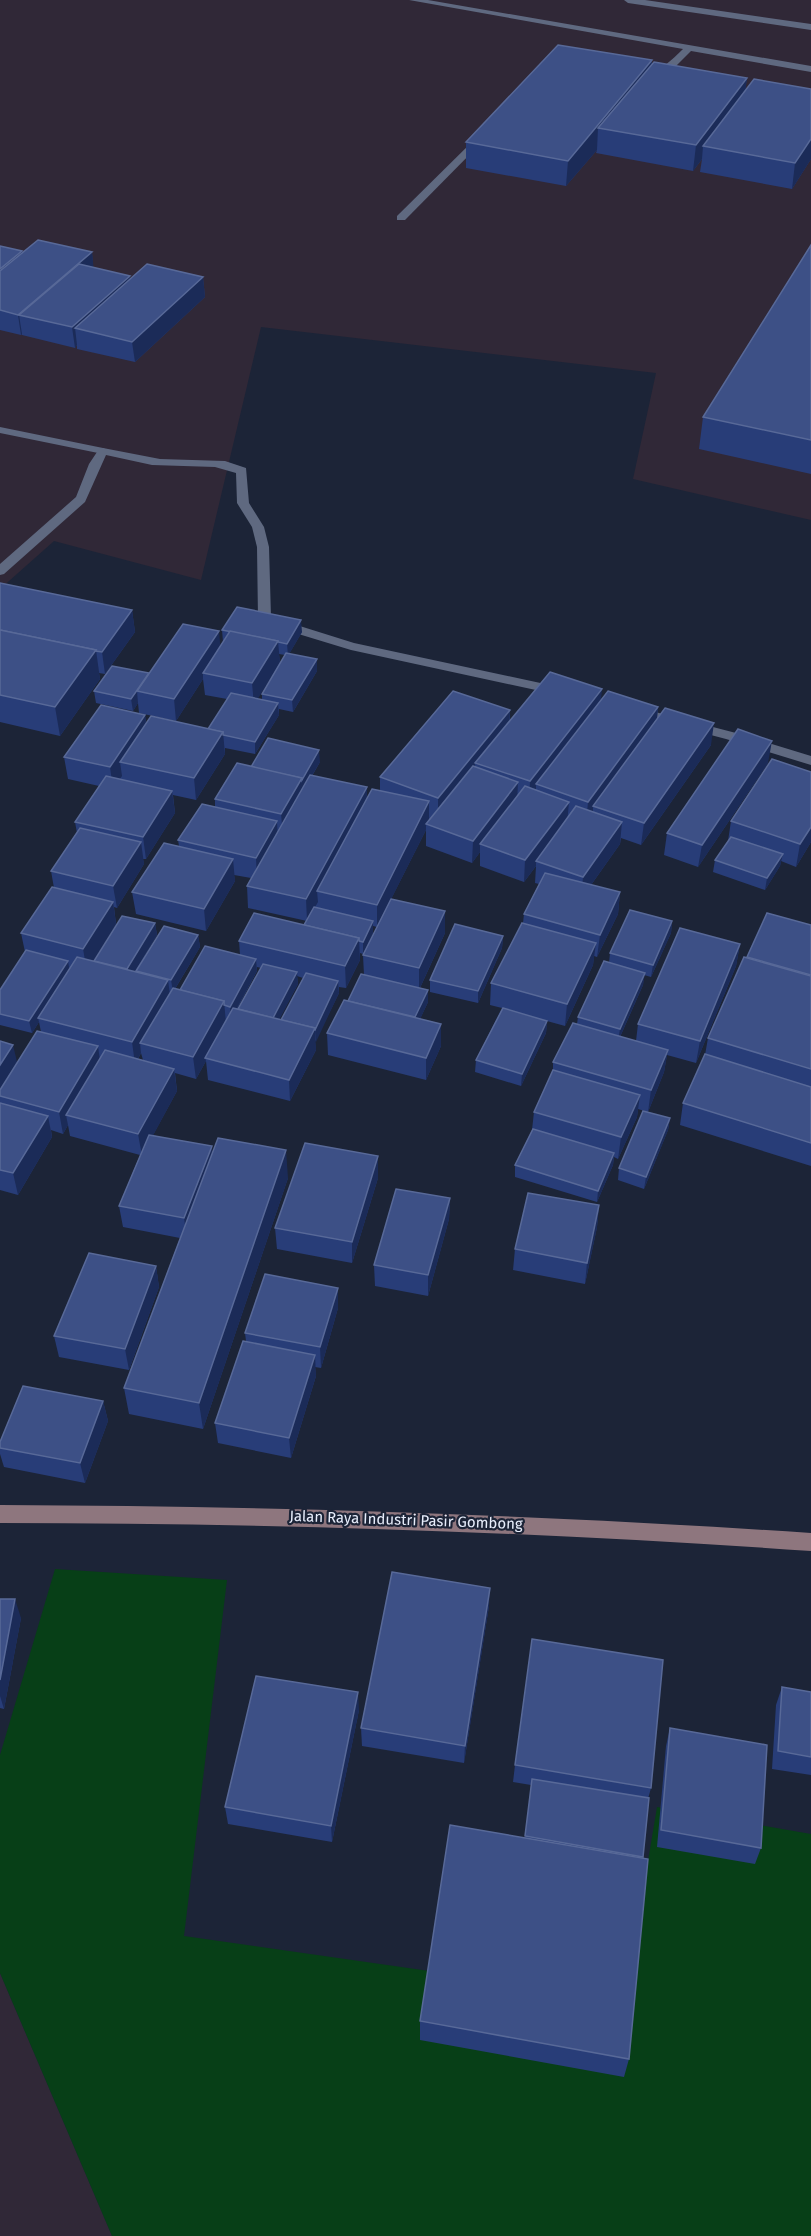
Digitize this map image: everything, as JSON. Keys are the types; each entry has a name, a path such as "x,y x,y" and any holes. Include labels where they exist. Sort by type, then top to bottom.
{"main road":[{"name":"Jalan Raya Industri Pasir Gombong","path":"0,1514 184,1514 481,1522 668,1531 811,1542"}],"street":[{"path":"413,0 811,69"},
{"path":"628,0 807,26 811,14"},
{"path":"665,5 674,0"},
{"path":"645,76 664,73 689,48"},
{"path":"401,218 492,127"},
{"path":"0,430 166,463 219,464 242,471 241,494 245,507 258,526 261,539 265,587 264,619 351,646 577,695"},
{"path":"0,571 81,499 95,464 103,451"},
{"path":"621,707 731,736 811,761"}],"shaded area":[{"path":"0,0 811,0 811,520 633,479 656,373 261,327 201,580 54,541 0,589"},
{"path":"0,1973 112,2236 0,2236"}],"green space":[{"path":"55,1569 227,1580 184,1936 625,1999 657,1807 811,1834 811,2236 112,2236 0,1973 0,1755"}],"building":[{"path":"558,45 652,60 568,161 466,142"},
{"path":"654,62 747,78 696,145 598,128"},
{"path":"754,79 811,89 811,139 795,163 703,146"},
{"path":"38,240 92,252 18,315 0,310 0,271"},
{"path":"811,245 811,440 703,417"},
{"path":"0,246 22,251 0,269"},
{"path":"79,264 130,276 72,327 19,315"},
{"path":"147,264 203,277 132,342 75,328"},
{"path":"0,583 132,610 102,652 95,651 0,630"},
{"path":"237,607 301,620 287,644 222,630"},
{"path":"183,624 219,631 174,699 137,691"},
{"path":"0,630 96,650 55,707 0,695"},
{"path":"230,631 278,641 252,683 203,673"},
{"path":"286,653 317,659 292,700 262,694"},
{"path":"112,666 149,673 131,699 94,691"},
{"path":"550,672 602,689 530,781 475,763"},
{"path":"453,691 510,710 438,798 380,777"},
{"path":"608,691 658,707 588,802 536,784"},
{"path":"231,693 278,703 255,742 208,729"},
{"path":"101,705 145,715 110,767 64,757"},
{"path":"665,708 714,723 644,823 593,806"},
{"path":"151,716 223,732 194,778 120,762"},
{"path":"738,729 772,741 702,845 667,833"},
{"path":"268,738 319,750 302,780 302,778 251,767"},
{"path":"772,759 811,772 811,827 800,844 731,821"},
{"path":"237,763 302,778 281,814 215,799"},
{"path":"473,766 518,782 473,841 426,824"},
{"path":"310,775 367,787 306,899 247,886"},
{"path":"106,776 172,791 143,837 75,822"},
{"path":"525,786 569,802 525,860 480,844"},
{"path":"372,789 429,801 377,905 317,891"},
{"path":"202,804 277,821 256,858 178,840"},
{"path":"576,806 622,822 583,877 536,861"},
{"path":"80,828 141,842 113,886 51,871"},
{"path":"731,837 783,854 767,878 715,860"},
{"path":"164,843 233,859 204,909 132,892"},
{"path":"545,873 620,892 600,935 524,914"},
{"path":"52,887 113,902 83,949 21,933"},
{"path":"391,899 445,911 419,968 363,955"},
{"path":"314,907 373,921 363,942 359,941 359,938 304,925"},
{"path":"630,910 672,921 653,965 610,953"},
{"path":"254,913 359,938 345,966 239,941"},
{"path":"767,913 811,925 811,975 747,957"},
{"path":"122,916 155,923 127,969 94,961"},
{"path":"522,923 596,943 567,1004 491,983"},
{"path":"455,924 503,936 478,991 430,980"},
{"path":"164,926 198,935 171,980 136,971"},
{"path":"680,928 740,944 700,1041 638,1024"},
{"path":"205,946 256,959 230,1007 224,1005 224,1001 180,990"},
{"path":"26,950 68,961 29,1021 0,1014 0,990"},
{"path":"77,957 168,980 132,1042 38,1018"},
{"path":"744,957 811,976 811,1069 708,1038"},
{"path":"604,961 645,973 620,1029 578,1017"},
{"path":"263,964 297,972 273,1018 238,1009"},
{"path":"306,973 338,981 315,1030 315,1028 281,1020"},
{"path":"361,974 428,990 415,1017 348,1001"},
{"path":"173,988 224,1001 193,1057 140,1043"},
{"path":"344,1000 441,1024 426,1058 327,1033"},
{"path":"233,1008 315,1028 289,1080 205,1058"},
{"path":"503,1008 547,1021 522,1074 476,1060"},
{"path":"573,1023 668,1050 651,1090 553,1062"},
{"path":"37,1031 98,1046 59,1112 0,1096 0,1090"},
{"path":"0,1041 13,1045 0,1065"},
{"path":"105,1050 174,1069 138,1134 66,1115"},
{"path":"705,1054 811,1087 811,1143 683,1103"},
{"path":"553,1070 640,1095 621,1137 534,1112"},
{"path":"0,1103 48,1116 13,1173 0,1170"},
{"path":"643,1111 670,1118 646,1177 619,1168"},
{"path":"533,1129 614,1153 598,1191 515,1165"},
{"path":"149,1135 212,1146 184,1218 119,1206"},
{"path":"218,1138 286,1150 199,1403 124,1388"},
{"path":"305,1143 378,1156 352,1242 275,1228"},
{"path":"396,1189 450,1198 428,1275 374,1265"},
{"path":"528,1193 599,1205 587,1263 515,1249"},
{"path":"89,1253 156,1266 125,1349 54,1336"},
{"path":"265,1274 338,1288 320,1347 245,1333"},
{"path":"243,1341 315,1355 289,1438 215,1423"},
{"path":"23,1386 103,1401 80,1463 0,1448 0,1442"},
{"path":"392,1572 490,1588 465,1746 361,1728"},
{"path":"0,1599 15,1599 0,1680"},
{"path":"532,1639 663,1660 651,1788 515,1765"},
{"path":"256,1676 358,1692 331,1826 225,1807"},
{"path":"782,1687 811,1692 811,1757 778,1751"},
{"path":"670,1728 767,1745 761,1848 661,1830"},
{"path":"532,1779 649,1798 643,1857 525,1836"},
{"path":"450,1825 648,1859 629,2059 420,2021"}]}
